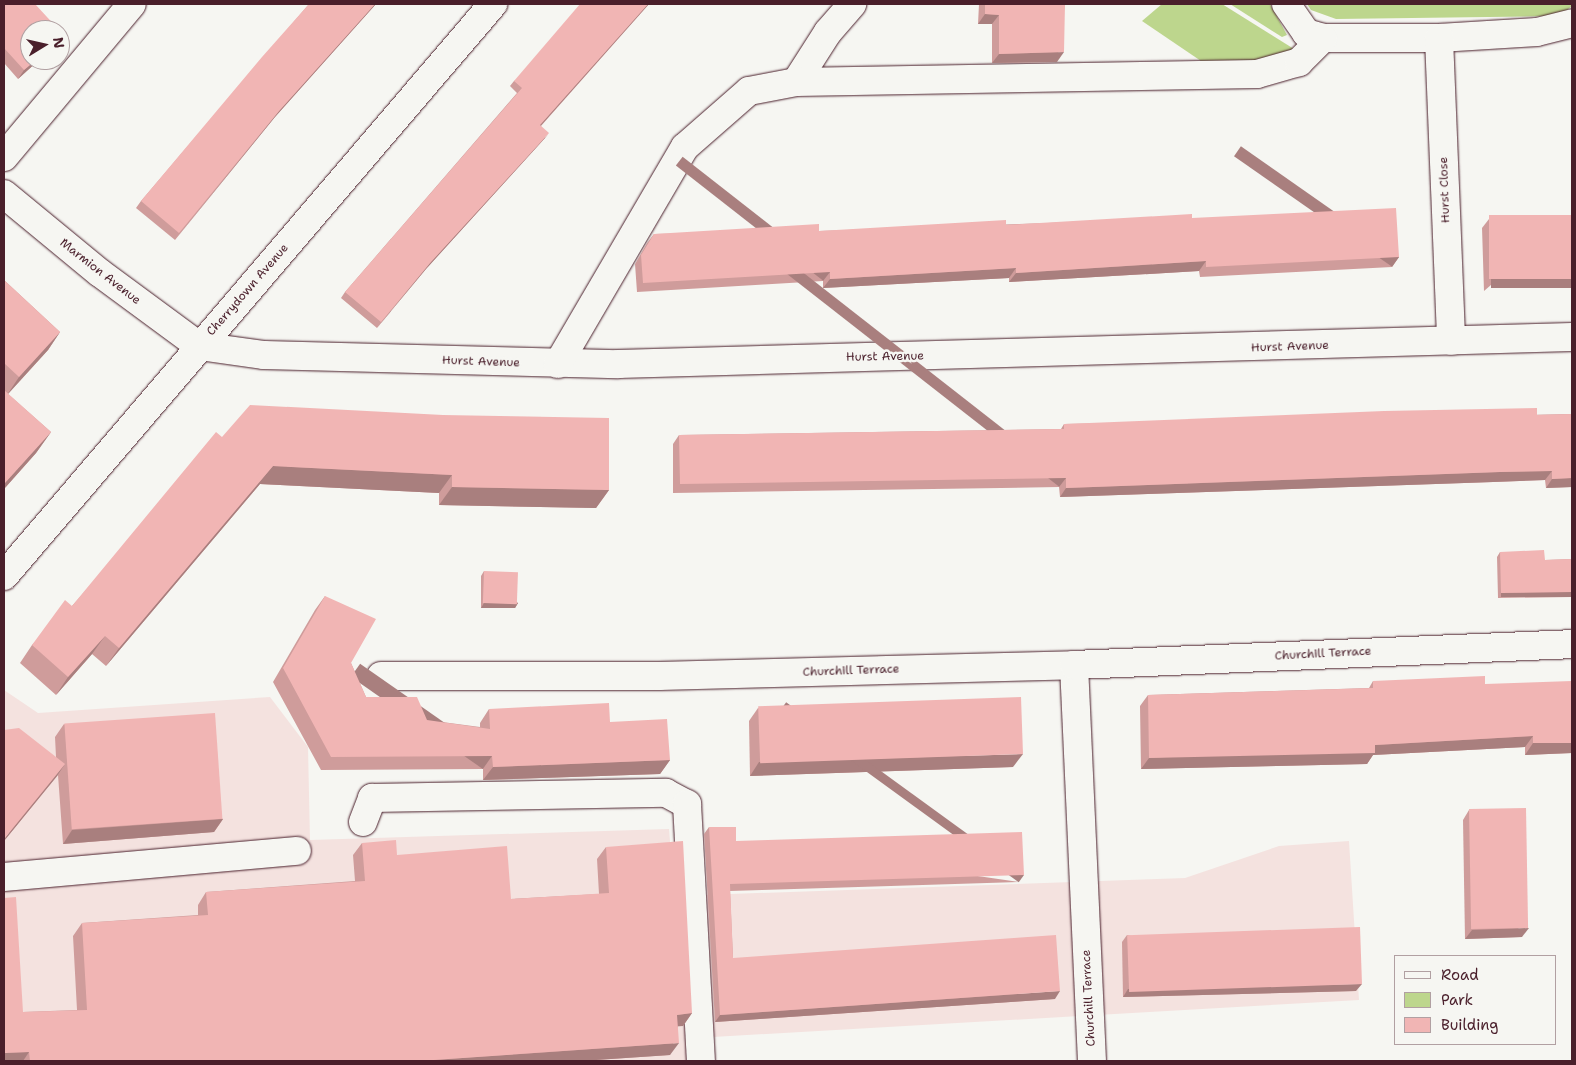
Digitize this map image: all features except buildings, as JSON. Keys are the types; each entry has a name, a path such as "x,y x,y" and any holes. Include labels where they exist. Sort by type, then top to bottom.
{"street":[{"path":"4,157 132,4"},
{"name":"Cherrydown Avenue","path":"4,576 493,4"},
{"path":"796,82 828,32 852,4"},
{"path":"1286,4 1306,33 1323,38 1438,38 1537,32 1571,26"},
{"path":"558,364 685,148 750,91 796,82 1257,74 1299,62 1323,38"},
{"name":"Hurst Close","path":"1438,38 1451,341"},
{"name":"Marmion Avenue","path":"4,194 100,273 199,346"},
{"name":"Hurst Avenue","path":"199,346 264,355 558,364 1572,337"},
{"name":"Churchill Terrace","path":"381,676 628,676 1074,665 1572,644"},
{"name":"Churchill Terrace","path":"1074,665 1092,1061"},
{"path":"363,822 372,798 666,793 687,804 702,1061"},
{"path":"4,877 297,851"}],"shaded area":[{"path":"4,690 38,713 270,697 308,747 310,840 669,829 688,1061 4,1061"},
{"path":"1349,841 1359,1000 713,1037 703,895 1185,878 1279,846"}],"green space":[{"path":"1162,4 1222,4 1294,49 1260,62 1201,61 1142,21"},
{"path":"1230,4 1270,4 1287,35 1282,37"},
{"path":"1307,4 1572,4 1572,6 1559,16 1336,19 1311,10"}]}
